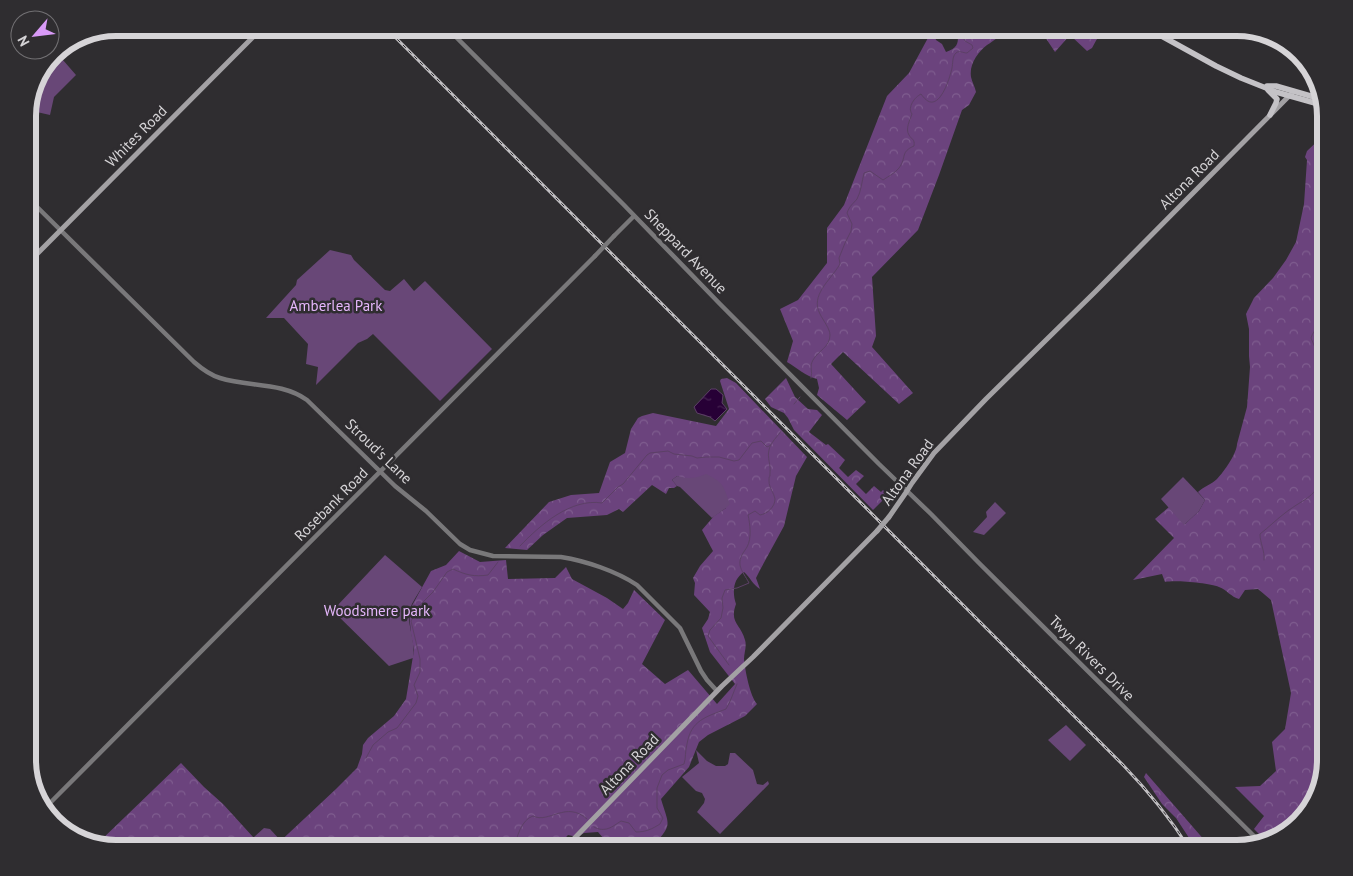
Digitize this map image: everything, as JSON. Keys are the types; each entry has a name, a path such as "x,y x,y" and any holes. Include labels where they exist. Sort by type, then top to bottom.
{"main road":[{"name":"Whites Road","path":"36,254 254,36"},
{"path":"1162,36 1241,78 1263,86 1276,86 1315,102"},
{"path":"1263,86 1277,99 1270,115"},
{"path":"1292,94 1314,98"},
{"name":"Altona Road","path":"573,840 717,691 877,531 934,453 981,404 1292,94"}],"street":[{"name":"Sheppard Avenue","path":"455,36 907,491"},
{"name":"Stroud's Lane","path":"36,206 205,371 222,378 298,393 395,486 426,511 460,544 470,550 493,556 554,557 587,562 630,580 660,606 680,628 701,671 717,691"},
{"name":"Rosebank Road","path":"50,803 634,216"},
{"name":"Twyn Rivers Drive","path":"907,491 1255,837"}],"green space":[{"path":"929,36 935,36 936,40 942,44 946,52 956,46 958,36 999,36 980,51 973,63 971,77 976,92 969,105 962,110 918,230 872,277 876,336 872,347 913,393 899,404 843,352 831,364 866,402 847,420 817,395 819,388 817,379 805,374 787,362 793,341 780,309 798,300 827,263 827,228 844,205 887,96 909,73"},
{"path":"1044,36 1069,36 1055,52"},
{"path":"1071,36 1098,37 1092,48 1087,51"},
{"path":"62,59 76,75 54,97 50,115 36,112 39,96 45,81"},
{"path":"1317,142 1317,759 1312,785 1303,804 1285,823 1277,829 1261,836 1254,829 1264,816 1235,787 1260,786 1276,771 1272,742 1285,729 1291,693 1271,600 1258,589 1245,590 1239,599 1222,588 1214,586 1200,583 1165,582 1162,574 1133,580 1174,538 1155,519 1169,507 1185,524 1199,511 1205,500 1198,492 1217,479 1233,457 1247,407 1250,367 1249,329 1246,314 1254,298 1273,278 1296,242 1304,204 1307,160 1305,157 1307,151"},
{"name":"Amberlea Park","path":"330,250 351,255 385,290 390,291 404,279 414,291 425,281 492,349 440,401 373,334 358,343 316,385 318,367 306,364 308,344 284,318 266,318 296,285 297,280"},
{"path":"727,378 736,383 807,457 796,476 784,526 756,578 760,589 744,572 740,575 734,586 736,604 734,615 745,640 745,670 750,689 757,704 745,716 708,735 699,742 689,767 661,799 668,824 658,840 618,837 604,839 598,832 584,833 577,837 568,835 563,840 282,840 357,768 363,745 368,738 394,716 406,699 414,650 409,611 431,571 446,565 459,551 480,562 506,560 508,579 555,578 566,567 572,579 623,609 634,590 665,620 642,664 665,684 688,670 717,704 735,684 710,652 702,628 710,612 694,595 695,583 693,578 700,566 713,551 702,530 714,516 726,508 696,479 685,479 677,476 672,480 677,486 669,488 666,494 652,485 623,512 619,509 607,515 567,518 543,535 527,550 505,548 549,502 571,495 599,493 610,462 625,453 631,429 638,418 653,413 716,426 729,409 721,379"},
{"path":"786,378 795,397 808,409 817,410 822,415 809,432 826,445 828,444 845,460 839,468 848,477 856,470 864,476 856,484 866,494 874,486 881,492 883,490 888,495 873,510 794,430 784,413 771,407 765,399"},
{"path":"706,474 722,485 730,504 712,518 672,480 677,476 691,478"},
{"path":"1183,477 1205,500 1199,511 1184,525 1161,499"},
{"path":"995,502 1006,513 984,535 973,532 987,517 986,512"},
{"name":"Woodsmere park","path":"385,555 422,587 412,603 409,613 414,652 413,658 389,666 331,609 336,607"},
{"path":"1066,725 1086,745 1070,761 1048,740"},
{"path":"696,750 707,761 716,766 728,764 730,753 735,753 753,770 757,784 763,785 768,781 769,784 720,834 697,812 704,803 705,799 702,793 696,791 682,777 699,763"},
{"path":"181,763 223,804 256,840 117,840 103,838"},
{"path":"1146,773 1204,840 1190,840 1176,818 1162,804 1144,777"},
{"path":"264,828 270,829 280,840 255,840 253,838"}],"water":[{"path":"711,389 716,389 723,395 722,403 727,409 715,421 710,417 697,413 694,407"}],"waterway":[{"path":"811,378 812,362 828,343 830,335 818,307 819,294 840,264 839,258 851,231 852,224 847,213 850,206 857,199 864,173 870,171 883,180 899,168 907,150 914,146 914,141 909,135 908,130 912,114 910,108 912,102 921,94 929,102 933,102 940,97 948,82 955,54 957,52 967,53 973,48 962,36"},
{"path":"1317,329 1311,338 1317,351"},
{"path":"794,404 800,397"},
{"path":"729,665 708,636 710,630 721,618 722,598 725,590 749,583 740,565 741,557 750,539 748,515 755,511 760,515 763,514 768,512 774,505 775,499 769,484 769,453 771,445 782,430"},
{"path":"520,546 547,522 568,509 590,503 602,503 623,484 650,453 668,451 674,454 697,458 719,457 734,461 739,460 752,443 761,441 767,447 771,445"},
{"path":"1264,560 1260,534 1285,513 1310,496 1317,488"},
{"path":"366,758 373,745 388,732 397,728 416,703 418,696 414,685 420,672 420,659 411,621 420,605 433,592 447,572 453,569 470,575 488,575 498,562"},
{"path":"594,827 605,829 621,821 629,823 636,832 640,832 660,824 663,818 657,808 657,788 662,775 668,770 684,764 686,747 692,730 700,720 726,709 737,684"},
{"path":"516,840 525,821 533,816 539,818 572,812 587,819"}],"railway":[{"path":"394,36 1123,765 1158,805 1184,840"}]}
